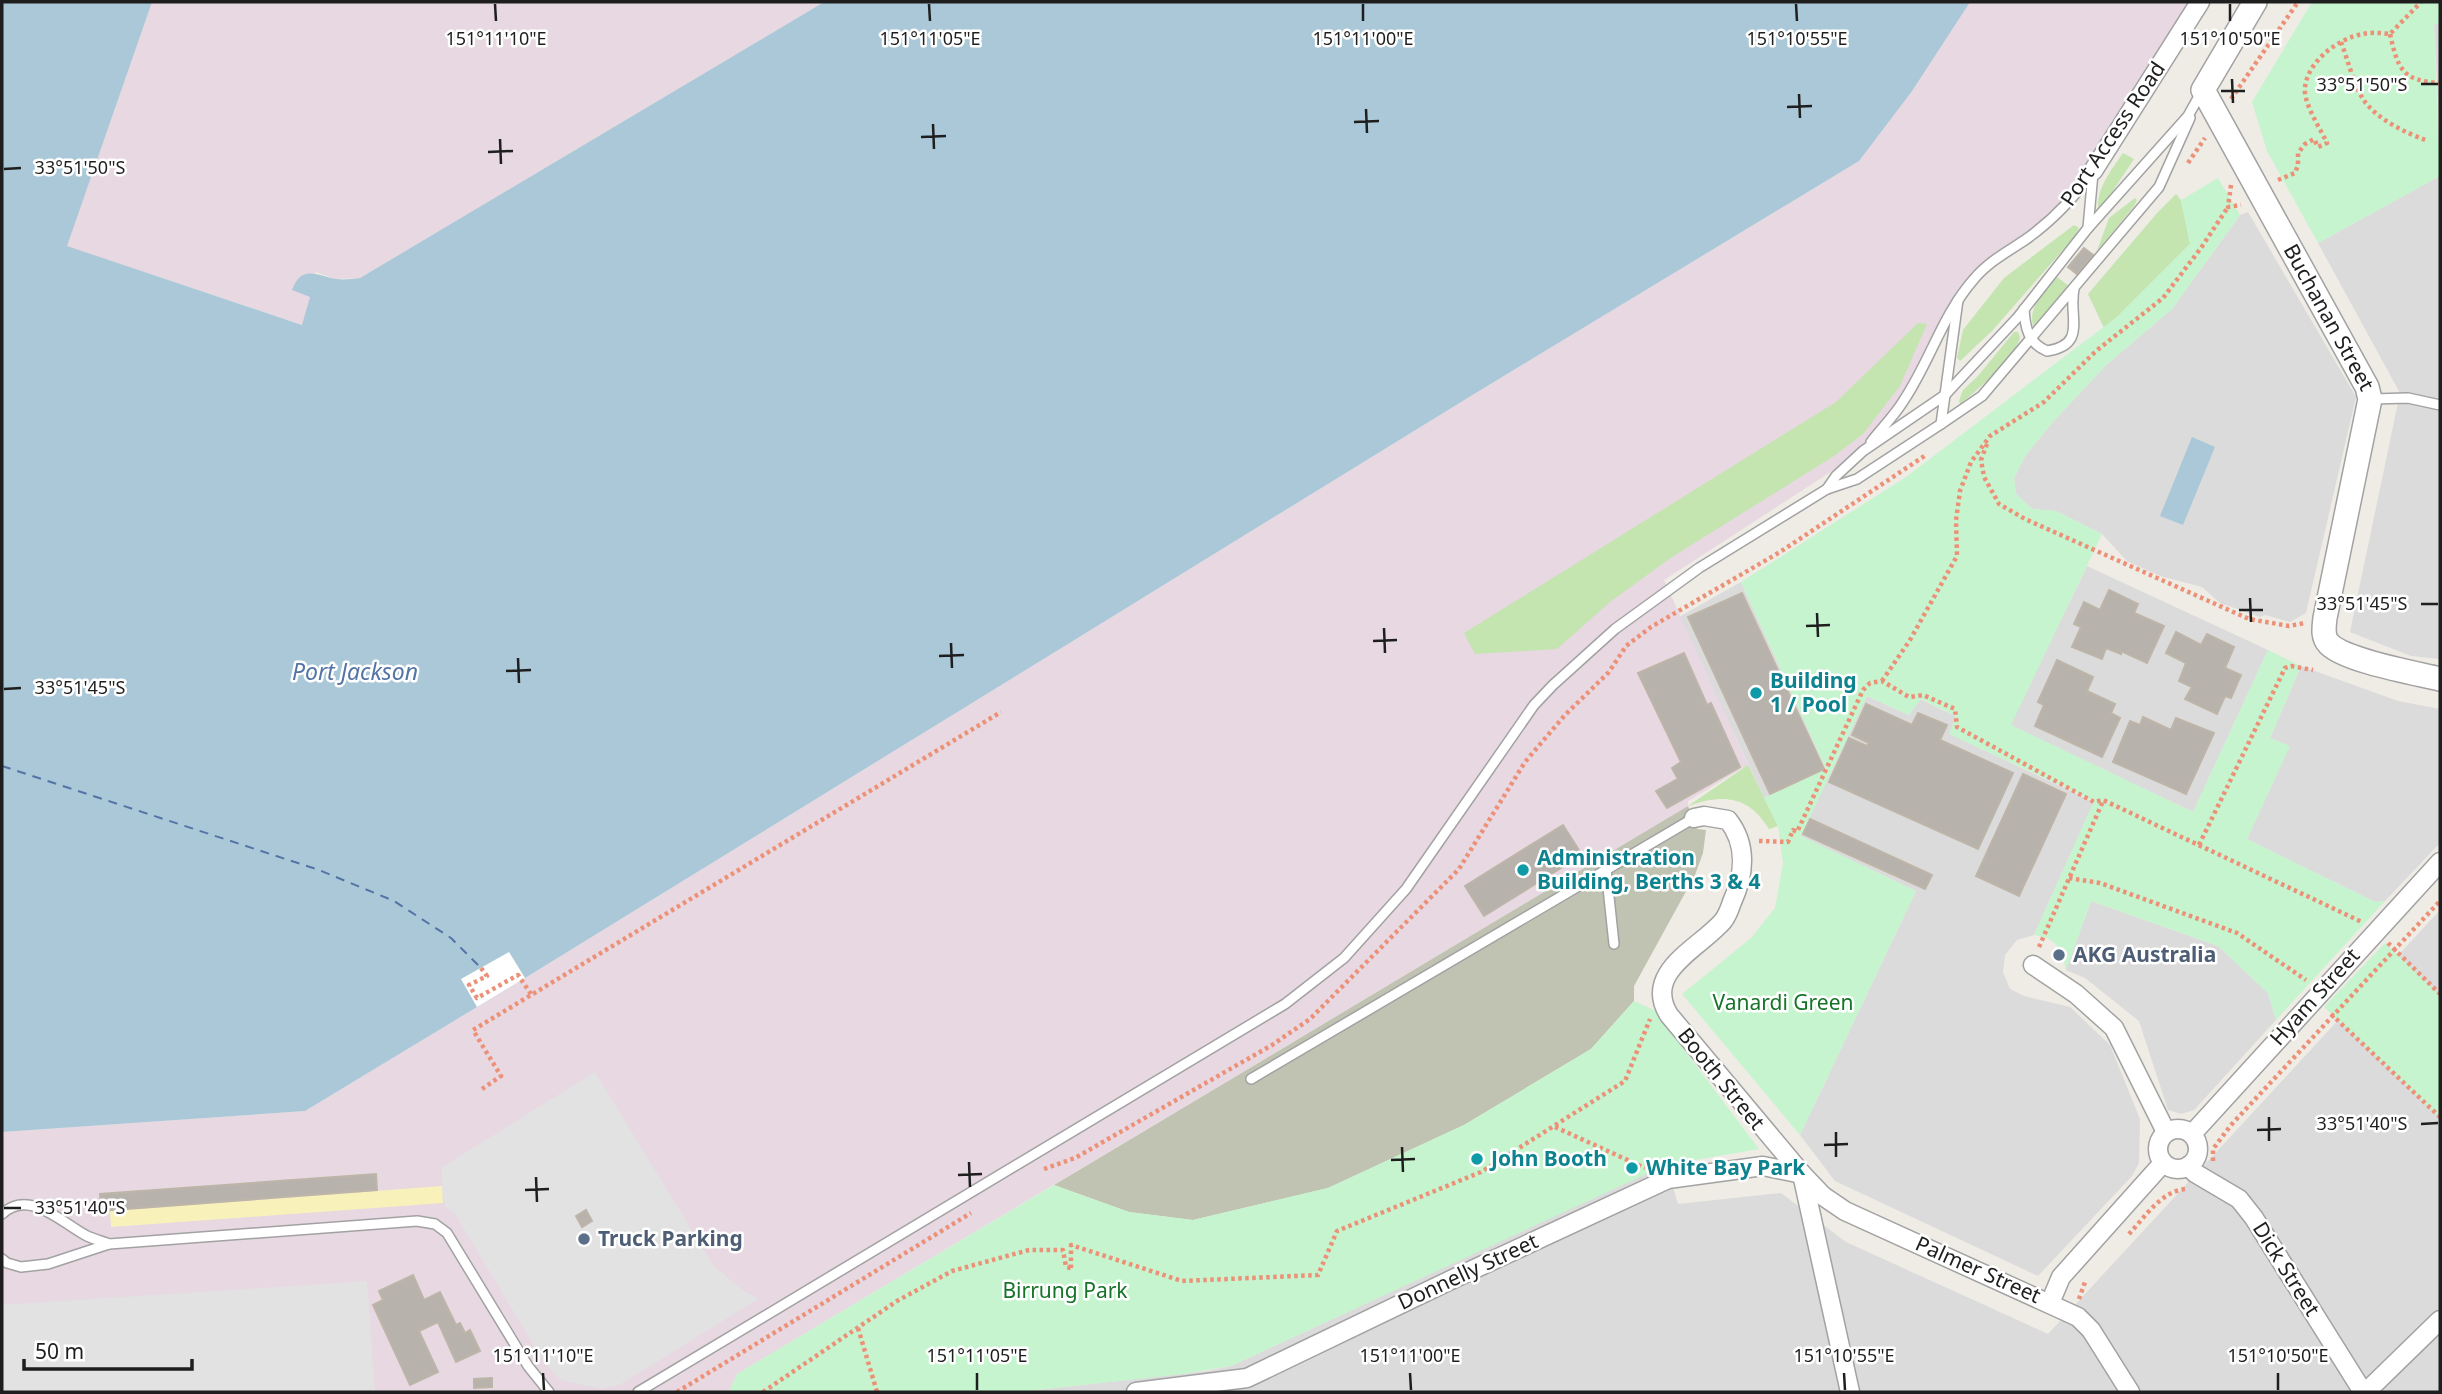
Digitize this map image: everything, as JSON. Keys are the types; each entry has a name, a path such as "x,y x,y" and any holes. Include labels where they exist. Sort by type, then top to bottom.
{"street":[{"name":"Port Access Road","path":"2093,172 2200,2"},
{"path":"2203,90 2255,2"},
{"name":"Buchanan Street","path":"2203,90 2367,387 2370,399 2323,635 2328,644 2338,650 2369,662 2440,679"},
{"path":"1661,999 1662,985 1670,971 1690,949 1724,920 1739,887 1742,865 1741,843 1737,831 1728,820 1704,816 1694,818"},
{"name":"Hyam Street","path":"2192,1134 2440,862"},
{"path":"2033,965 2076,994 2114,1028 2166,1132"},
{"name":"Booth Street","path":"1661,999 1669,1015 1802,1174 1850,1392"},
{"path":"2179,1128 2196,1139 2198,1150 2193,1162 2188,1166 2175,1169 2163,1163 2158,1150 2161,1137 2166,1132 2179,1128"},
{"path":"2050,1303 2061,1277 2163,1163"},
{"name":"Donnelly Street","path":"1136,1392 1247,1378 1668,1179 1763,1166 1802,1174"},
{"name":"Dick Street","path":"2188,1166 2239,1199 2254,1218 2365,1392"},
{"name":"Palmer Street","path":"1802,1174 1823,1196 1845,1211 2073,1315 2091,1330 2130,1392"},
{"path":"2365,1392 2440,1320"}],"lane":[{"path":"1827,489 1836,476 1863,452 1945,395 2024,309 2088,229 2188,116 2203,90"},
{"path":"638,1392 1285,1004 1345,958 1406,889 1535,705 1553,685 1615,629 1731,548 1827,489 1857,479 1982,396 2158,187 2203,90"},
{"path":"2088,229 2093,172"},
{"name":"Port Access Road","path":"1863,452 1904,400 1958,300 1985,267 2060,212 2093,172"},
{"path":"2024,309 2030,339 2047,351 2060,349 2069,342 2075,324 2072,300 2074,287"},
{"path":"1941,424 1958,300"},
{"path":"2370,399 2409,398 2440,405"},
{"path":"1251,1079 1694,818"},
{"path":"1606,869 1614,944"},
{"path":"2,1214 8,1208 30,1205 48,1211 89,1237 108,1244"},
{"path":"2,1259 21,1267 48,1264 108,1244 417,1221 435,1224 447,1233 528,1366 549,1392"}],"path":[{"path":"2217,119 2298,2"},
{"path":"2257,190 2295,173 2298,153 2305,144 2314,139 2318,148 2327,143 2305,93 2307,78 2330,48 2362,34 2390,34 2421,2"},
{"path":"2390,34 2402,69 2417,81 2440,83"},
{"path":"2341,42 2359,93 2365,102 2384,118 2428,141"},
{"path":"1882,681 1910,640 1957,556 1956,520 1960,491 1971,462 1990,436 2044,402 2096,351 2163,298 2228,208"},
{"path":"1990,436 1981,460 1984,477 1999,504 2025,519 2249,620 2289,626 2325,618"},
{"path":"2199,845 2285,668 2291,666 2313,670"},
{"path":"1741,843 1788,842 1793,830 1797,832 1863,690 1870,683 1882,681 1909,697 1923,695 1955,709 1957,727 2094,802 2103,800 2360,920 2440,993"},
{"path":"482,1089 501,1076 472,1030 1001,712"},
{"path":"2033,965 2103,800"},
{"path":"2069,878 2100,883 2237,933 2305,981 2314,971"},
{"path":"2214,1163 2213,1149 2231,1125 2440,901"},
{"path":"2351,930 2360,920"},
{"path":"481,968 487,976 470,985 477,998 518,975 531,994"},
{"path":"2314,998 2440,1116"},
{"path":"763,1392 897,1301 952,1271 1029,1250 1063,1250 1066,1267 1071,1268 1071,1245 1182,1281 1318,1275 1337,1231 1481,1172 1625,1081 1661,999"},
{"path":"1554,1126 1668,1179"},
{"path":"2126,1237 2161,1199 2178,1190 2190,1188"},
{"path":"2073,1315 2082,1285 2091,1275"},
{"path":"858,1328 877,1392"}],"shaded area":[{"path":"152,2 824,2 360,278 335,279 316,272 303,325 66,246"},
{"path":"1968,2 2199,2 2077,194 1973,279 1904,400 1863,451 1664,580 1748,765 1688,801 1688,806 737,1374 729,1392 2,1392 2,1132 305,1111 1859,161"},
{"path":"2440,22 2440,141 2434,24"},
{"path":"2440,176 2440,659 2411,656 2350,632 2400,393 2318,243"},
{"path":"2248,212 2356,397 2306,613 2290,622 2265,615 2260,617 2220,603 2202,587 2160,576 2127,561 2102,534 2056,511 2032,509 2016,494 2014,478 2025,456 2051,424 2105,366 2172,309 2240,215"},
{"path":"2087,566 2268,650 2193,812 2010,725"},
{"name":"Building 1 / Pool","path":"1741,582 1826,769 1764,798 1679,617"},
{"path":"2301,666 2398,701 2440,709 2440,843 2385,901 2375,902 2247,839 2289,747 2270,738"},
{"path":"1867,696 1909,715 1920,699 1957,717 1950,734 2094,802 2034,935 2017,940 2005,955 2003,972 2010,989 2024,996 2070,1007 2110,1045 2140,1119 2139,1163 2132,1176 2038,1276 1835,1181 1800,1135 1916,891 1800,836"},
{"path":"1688,806 1697,829 1706,830 1703,853 1695,875 1634,986 1634,1001 1591,1049 1464,1125 1328,1188 1193,1220 1129,1212 1054,1185"},
{"path":"2091,901 2218,946 2268,993 2276,1020 2194,1110 2181,1114 2168,1110 2139,1021 2085,978 2066,970"},
{"path":"2440,910 2440,1392 1019,1392 1231,1366 1666,1164 1678,1204 1781,1193 1846,1242 2048,1334"},
{"name":"Truck Parking","path":"595,1072 713,1265 741,1289 758,1299 621,1384 601,1389 561,1380 545,1364 455,1214 444,1205 441,1168"},
{"path":"367,1281 375,1392 2,1392 2,1305"}],"green space":[{"path":"2312,2 2440,2 2440,22 2434,25 2440,176 2318,243 2267,151 2252,102"},
{"path":"2123,153 2134,159 2098,209 2102,187"},
{"name":"Vanardi Green","path":"2218,178 2240,215 2172,309 2105,366 2025,456 2014,478 2016,494 2032,509 2056,511 2102,534 2011,725 2193,812 2268,650 2301,666 2270,738 2290,746 2247,839 2375,902 2385,901 2276,1020 2268,993 2218,946 2091,901 2066,970 2063,956 2057,946 2048,939 2034,935 2094,801 1949,734 1956,716 1921,699 1909,715 1867,696 1801,836 1916,891 1800,1135 1682,994 1751,938 1775,908 1783,863 1778,826 1764,798 1826,769 1741,582 1906,477 2118,316 2190,244 2181,200"},
{"path":"2176,194 2181,200 2190,244 2104,328 2088,294"},
{"path":"2135,198 2137,200 2134,206 2097,251 2109,218"},
{"path":"2074,225 2079,228 2075,236 1992,331 1960,361 1957,358 1963,330 2004,278"},
{"path":"2057,277 2069,286 2034,328 2032,321 2035,307"},
{"path":"1918,323 1927,324 1900,386 1863,434 1834,456 1672,557 1610,602 1557,649 1475,654 1464,633 1836,402"},
{"path":"2014,332 2018,332 2020,337 2012,353 1960,404 1963,390"},
{"path":"1748,765 1778,826 1769,829 1752,809 1734,800 1712,800 1688,806"},
{"path":"2385,943 2440,995 2440,1118 2324,1007"},
{"name":"Birrung Park","path":"1634,1001 1654,1010 1759,1149 1666,1165 1231,1366 1019,1392 729,1392 737,1374 1054,1185 1129,1212 1193,1220 1328,1188 1464,1125 1591,1049"}],"sand":[{"path":"442,1186 443,1203 111,1227 110,1211"}],"water":[{"name":"Port Jackson","path":"2,2 152,2 67,246 302,325 310,297 292,290 300,277 311,274 339,279 360,278 824,2 1970,2 1912,91 1859,161 305,1111 2,1132"},
{"path":"2192,437 2215,447 2183,525 2160,516"}],"pier":[{"path":"509,952 525,978 477,1007 461,979"}],"building":[{"path":"2084,248 2093,255 2077,274 2068,267"},
{"path":"2109,590 2138,604 2134,613 2164,626 2147,663 2121,651 2121,654 2106,648 2102,659 2072,647 2081,627 2074,624 2084,602 2100,610"},
{"name":"Building 1 / Pool","path":"1742,593 1824,769 1770,794 1688,617"},
{"path":"2176,632 2201,645 2207,634 2234,647 2225,668 2241,675 2231,698 2225,696 2217,714 2185,699 2192,687 2179,681 2186,663 2166,653"},
{"path":"1684,653 1707,705 1711,703 1740,767 1667,808 1656,791 1678,779 1672,768 1681,762 1638,673"},
{"path":"2057,660 2093,677 2087,691 2115,704 2111,713 2120,718 2102,757 2035,726 2044,705 2038,702"},
{"path":"1866,704 1912,725 1918,713 1947,725 1940,740 2013,773 1978,849 1829,782 1849,738 1867,746 1869,743 1852,735"},
{"path":"2143,717 2171,730 2176,718 2214,733 2186,794 2113,762 2130,721 2140,725"},
{"path":"2023,774 2066,794 2019,896 1976,876"},
{"path":"1810,819 1932,875 1925,889 1803,834"},
{"name":"Administration Building, Berths 3 & 4","path":"1563,825 1582,855 1484,916 1465,886"},
{"path":"376,1174 377,1190 101,1211 100,1194"},
{"path":"586,1210 592,1221 582,1227 576,1216"},
{"path":"413,1275 424,1300 440,1292 456,1325 460,1323 465,1333 470,1330 480,1351 456,1362 438,1322 419,1331 438,1372 410,1385 373,1305 383,1300 379,1291"},
{"path":"492,1378 492,1387 474,1388 474,1379"}],"ferry route":[{"path":"2,766 319,870 394,901 451,938 481,968"}],"place":[{"name":"Building 1 / Pool","path":"1756,693"},
{"name":"Administration Building, Berths 3 & 4","path":"1523,870"},
{"name":"AKG Australia","path":"2059,955"},
{"name":"John Booth","path":"1477,1159"},
{"name":"White Bay Park","path":"1632,1168"},
{"name":"Truck Parking","path":"584,1239"}]}
